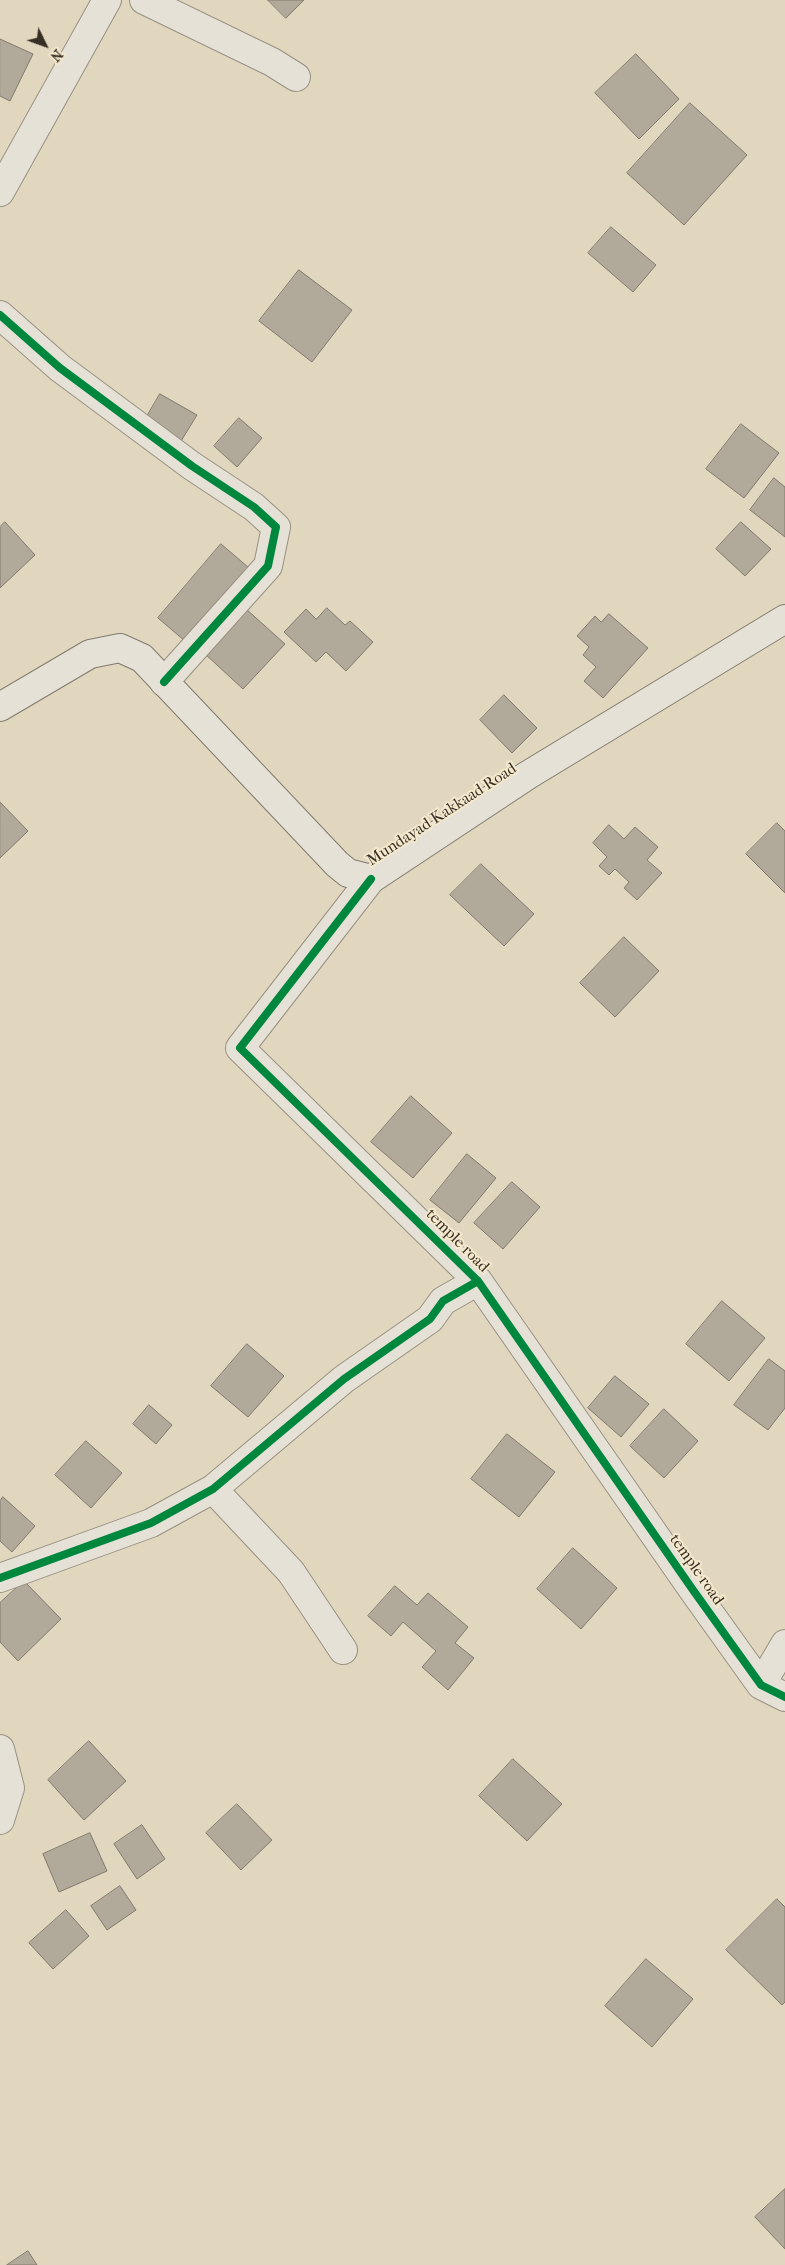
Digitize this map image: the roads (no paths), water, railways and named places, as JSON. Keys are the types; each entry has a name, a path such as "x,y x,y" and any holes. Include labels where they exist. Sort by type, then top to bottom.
{"street":[{"path":"0,192 8,158 107,0"},
{"path":"144,0 272,62 296,78"},
{"path":"0,315 60,368 192,466 254,507 276,527 268,566 164,682"},
{"name":"Mundayad Kakkaad Road","path":"0,706 90,654 120,648 142,658 337,864 348,873 370,879 528,775 785,619"},
{"name":"temple road","path":"370,879 240,1048 478,1281 692,1590 773,1691"},
{"path":"0,1578 150,1523 213,1489 344,1379 430,1319 443,1301 478,1281"},
{"path":"213,1489 291,1572 343,1650"},
{"path":"773,1691 785,1644"},
{"path":"0,1749 10,1788 0,1820"}]}
